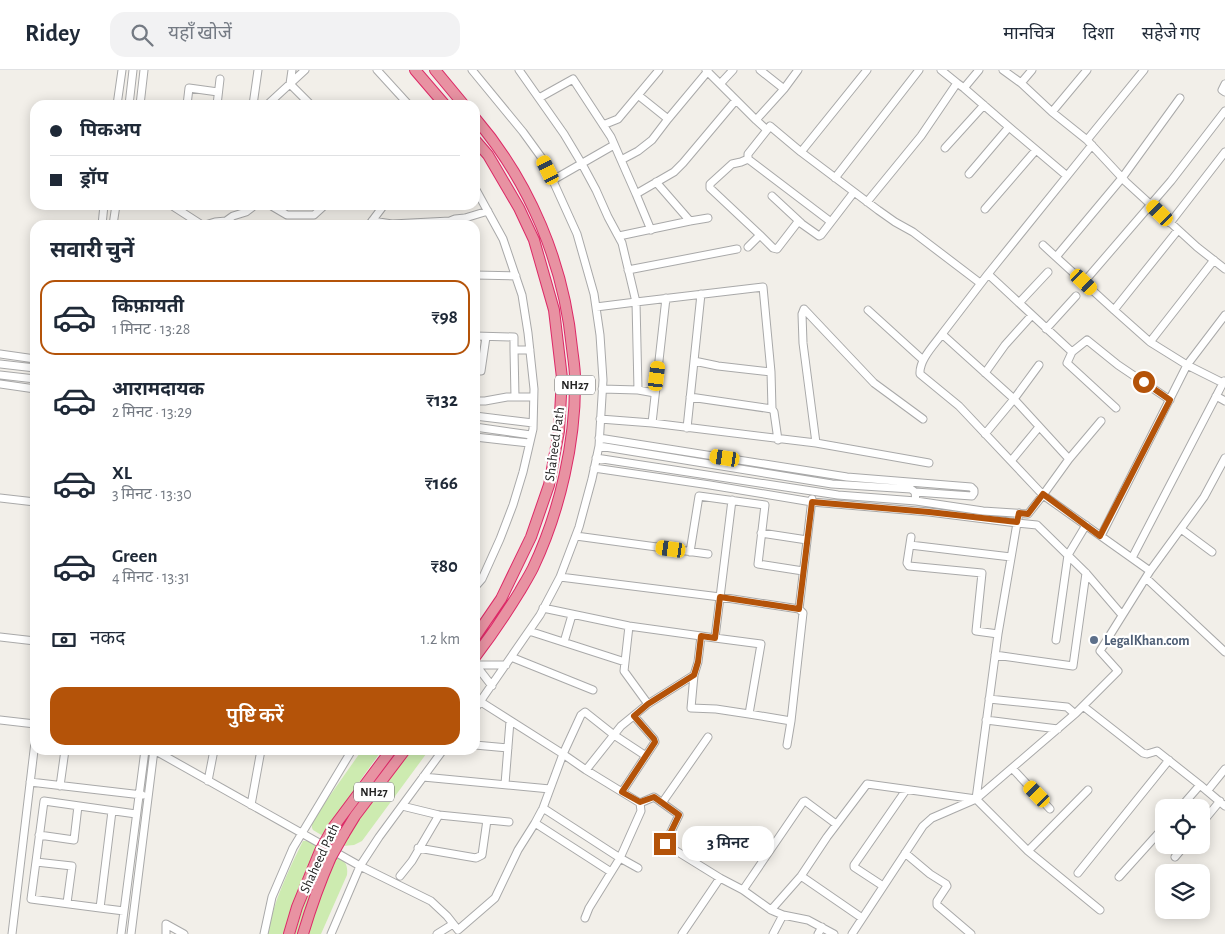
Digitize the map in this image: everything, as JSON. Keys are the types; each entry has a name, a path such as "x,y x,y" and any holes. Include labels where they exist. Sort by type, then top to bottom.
{"highway":[{"path":"415,70 441,100"},
{"path":"434,70 460,100"},
{"name":"Shaheed Path","path":"480,124 518,178 544,233 560,279 570,330 575,377 573,429 562,488 548,532 532,570 480,654"},
{"name":"Shaheed Path","path":"480,146 488,155 519,208 534,240 554,310 562,378 559,432 549,485 531,537 501,598 480,630"},
{"name":"Shaheed Path","path":"289,934 297,907 320,850 332,830 387,755"},
{"name":"Shaheed Path","path":"303,934 310,910 331,857 355,816 401,755"}],"street":[{"path":"118,100 122,70"},
{"path":"128,100 133,70"},
{"path":"141,100 144,70"},
{"path":"254,100 258,70"},
{"path":"290,84 292,70"},
{"path":"272,100 305,70"},
{"path":"377,70 404,100"},
{"path":"472,70 523,132 544,161 578,234 594,294 600,335 603,380 599,446 576,536 560,577 543,608 506,666 480,702 622,792 640,802 654,797 679,815 665,844 743,890 771,910 783,915 808,920 834,934"},
{"path":"519,70 564,134 582,164 622,243 636,302 638,390"},
{"path":"603,125 618,119 659,70"},
{"path":"720,84 733,70"},
{"path":"760,70 784,89"},
{"path":"756,120 784,89 798,70"},
{"path":"801,152 867,70"},
{"path":"835,178 919,70"},
{"path":"941,70 1067,176"},
{"path":"964,88 979,70"},
{"path":"1003,70 1021,83 1089,143 1122,178 1170,223 1225,269"},
{"path":"1021,83 1032,70"},
{"path":"1052,112 1088,70"},
{"path":"1144,70 1089,143 1067,176 980,283 942,334 923,360 920,374 959,406 1043,494 1150,571"},
{"path":"621,160 638,151 652,140 707,71 767,130"},
{"path":"539,98 573,78 611,137 651,230"},
{"path":"217,100 220,79"},
{"path":"290,84 306,100"},
{"path":"867,202 921,136 957,84"},
{"path":"1225,84 1222,90 1225,92"},
{"path":"188,100 189,88 218,92"},
{"path":"638,95 668,119"},
{"path":"1056,257 1122,178 1180,98"},
{"path":"636,194 674,172 736,100"},
{"path":"945,148 984,105"},
{"path":"1084,282 1171,181 1225,111"},
{"path":"748,159 748,154 770,126 867,202 913,232 980,283"},
{"path":"969,174 1009,128"},
{"path":"553,180 614,145"},
{"path":"985,209 1036,150"},
{"path":"1170,223 1225,152"},
{"path":"748,159 831,222"},
{"path":"748,159 732,164 710,184 710,188 773,248 777,249 797,223 800,222"},
{"path":"656,182 690,221"},
{"path":"772,196 800,222 819,236 854,192"},
{"path":"480,197 503,239 522,295 530,350 534,397 533,424 518,488 503,530 480,581"},
{"path":"179,210 196,220"},
{"path":"227,220 249,210"},
{"path":"278,210 287,215 314,215 320,210"},
{"path":"454,220 488,211"},
{"path":"618,236 708,218"},
{"path":"1114,310 1178,230"},
{"path":"748,247 760,234"},
{"path":"1043,245 1150,342 1188,365 1224,382 1132,558"},
{"path":"628,270 737,249"},
{"path":"1150,342 1214,260"},
{"path":"1019,303 1048,272"},
{"path":"988,274 1072,352"},
{"path":"480,275 516,276"},
{"path":"596,307 763,287 771,372 772,409 778,440"},
{"path":"687,428 701,294"},
{"path":"1046,329 1076,296"},
{"path":"652,423 666,298"},
{"path":"816,443 803,343 802,314 804,309 874,383 923,419"},
{"path":"868,310 923,360"},
{"path":"1100,536 1188,365 1225,314"},
{"path":"985,373 1005,345 1032,316"},
{"path":"942,334 1014,398 1069,459"},
{"path":"480,336 514,338 515,397"},
{"path":"480,371 486,337"},
{"path":"1116,408 1067,363 1072,352 1087,340 1170,400"},
{"path":"514,350 530,350"},
{"path":"0,354 30,358"},
{"path":"694,361 718,366 771,372"},
{"path":"0,364 30,367"},
{"path":"985,434 1039,365"},
{"path":"0,375 30,378"},
{"path":"0,384 30,388"},
{"path":"602,389 638,390 655,393"},
{"path":"1216,396 1225,401"},
{"path":"480,401 507,397 534,397"},
{"path":"690,397 772,409"},
{"path":"480,417 533,424"},
{"path":"600,419 652,423 778,440 816,443 929,463"},
{"path":"596,458 813,492 916,501 983,511 1028,514 1069,459 1101,421"},
{"path":"1012,461 1039,426"},
{"path":"480,428 531,435"},
{"path":"480,438 529,444"},
{"path":"599,446 832,484 972,496 974,493 971,487 847,477 600,438"},
{"path":"852,934 923,826 932,818 976,799 1075,714 1118,671 1100,650 1150,571 1204,497 1225,458"},
{"path":"594,468 812,502 929,512 1037,525 1086,573 1122,615"},
{"path":"799,609 813,492"},
{"path":"915,492 916,501"},
{"path":"690,552 699,496 764,505 758,564 803,571"},
{"path":"0,498 30,501"},
{"path":"715,638 732,500"},
{"path":"976,799 998,634 1019,513"},
{"path":"1056,640 1068,555 1086,526"},
{"path":"1181,530 1212,552"},
{"path":"761,533 807,540"},
{"path":"576,536 708,554"},
{"path":"911,536 907,563 909,566 982,573 976,631 998,634"},
{"path":"910,545 1011,557"},
{"path":"995,656 1073,666 1086,573"},
{"path":"560,577 799,609 803,613 787,745"},
{"path":"1146,578 1225,652"},
{"path":"543,608 629,626 760,644 749,714"},
{"path":"564,642 572,615"},
{"path":"629,626 624,671 648,704"},
{"path":"529,631 624,662"},
{"path":"701,636 698,662 694,675 691,708 716,709 791,720"},
{"path":"0,637 30,640"},
{"path":"511,657 593,690"},
{"path":"480,661 506,666"},
{"path":"480,666 492,686"},
{"path":"586,770 621,726 648,704 694,675"},
{"path":"989,699 1067,707 1075,714"},
{"path":"1083,706 1143,752 1148,754 1157,751 1208,790 1222,804 1210,815"},
{"path":"437,934 459,929 495,898 518,850 543,808 563,754 581,715 585,712 614,735 646,756"},
{"path":"622,792 655,742 634,716"},
{"path":"0,720 30,723"},
{"path":"986,720 1058,729"},
{"path":"505,784 510,721"},
{"path":"662,803 708,737"},
{"path":"480,745 508,748"},
{"path":"12,934 33,755"},
{"path":"60,786 64,755"},
{"path":"121,934 144,755"},
{"path":"131,934 153,755"},
{"path":"163,755 360,866 431,901 459,929"},
{"path":"208,781 213,755"},
{"path":"251,805 260,755"},
{"path":"264,934 272,897 293,848 349,755"},
{"path":"331,934 360,866 440,755"},
{"path":"1078,873 1169,760"},
{"path":"1012,768 1050,808"},
{"path":"1208,790 1225,769"},
{"path":"423,777 550,789"},
{"path":"30,782 148,796"},
{"path":"771,910 801,876 836,824 867,784 976,799 1028,851 1100,910"},
{"path":"1188,799 1200,784"},
{"path":"883,886 854,867 854,865 906,790"},
{"path":"1028,851 1088,790"},
{"path":"124,911 31,899 44,801 136,814"},
{"path":"743,890 802,802 805,801 836,824"},
{"path":"585,918 589,908 620,858 641,811 640,802"},
{"path":"40,835 74,840 78,806"},
{"path":"402,806 439,815 509,822"},
{"path":"543,808 638,868"},
{"path":"100,908 112,811"},
{"path":"400,876 412,861 439,815"},
{"path":"418,848 476,858 482,855 487,820"},
{"path":"535,823 611,872"},
{"path":"1119,877 1155,836"},
{"path":"905,853 930,874 946,884 947,886 937,904 971,934"},
{"path":"36,862 72,866 66,903"},
{"path":"801,876 862,918"},
{"path":"684,933 720,878"},
{"path":"773,934 783,915"},
{"path":"166,934 166,924 184,934"},
{"path":"818,934 822,927"}],"green space":[{"path":"358,755 378,755 323,836 313,830 312,821"},
{"path":"404,755 425,755 362,841 354,845 343,846 363,812"},
{"path":"303,841 318,844 293,903 284,934 267,934 282,886"},
{"path":"324,852 328,854 299,934 293,934 301,906"},
{"path":"337,856 346,864 347,875 321,934 308,934 320,894"}],"place":[{"name":"LegalKhan.com","path":"1094,640"}],"route":[{"path":"665,844 679,815 654,797 640,802 622,792 655,742 634,716 648,704 694,675 698,662 701,636 715,638 720,597 799,609 812,502 1017,522 1019,513 1028,514 1043,494 1100,536 1170,400 1144,382"}]}
